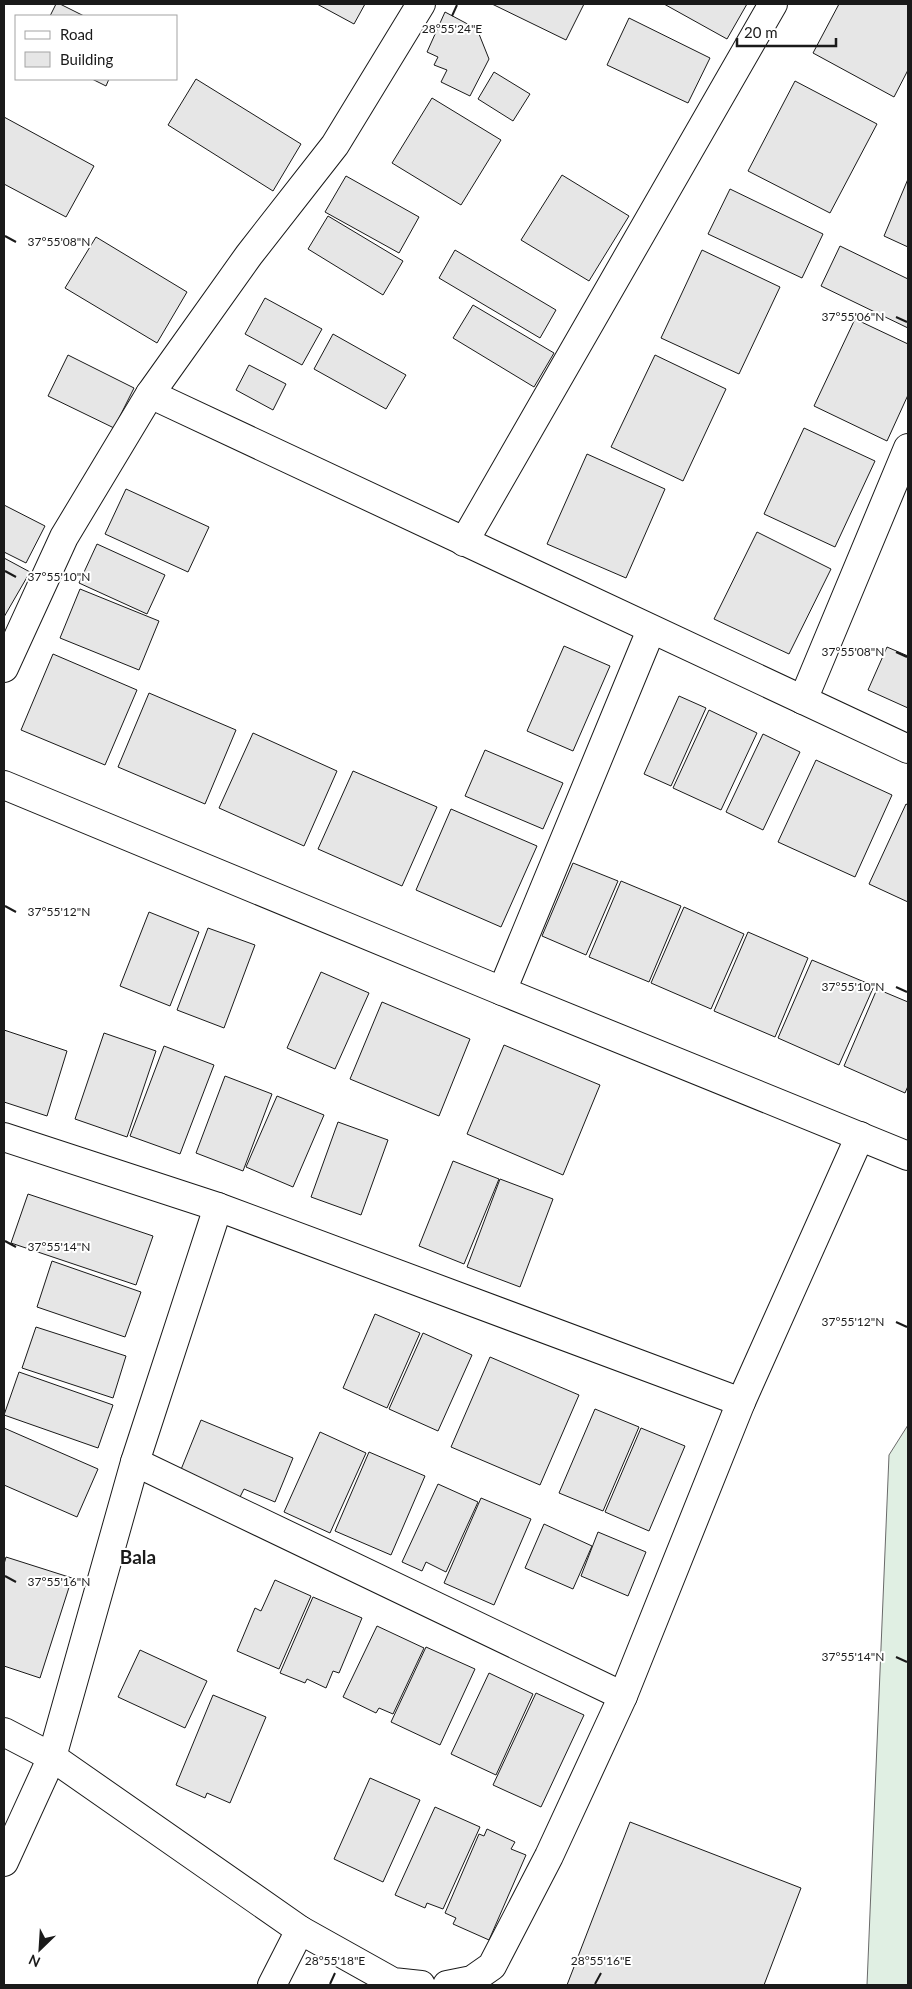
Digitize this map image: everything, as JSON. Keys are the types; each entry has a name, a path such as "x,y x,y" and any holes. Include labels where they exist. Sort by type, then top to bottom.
{"street":[{"path":"4,668 64,537 150,394 249,255 335,145 421,4"},
{"path":"464,542 773,4"},
{"path":"150,394 908,749"},
{"path":"803,700 908,448"},
{"path":"502,992 651,630"},
{"path":"4,785 502,992 908,1156"},
{"path":"447,1985 472,1980 492,1966 549,1856 623,1696 741,1402 860,1136"},
{"path":"4,1137 218,1207 741,1402"},
{"path":"4,1862 52,1758 135,1462 218,1207"},
{"path":"135,1462 623,1696"},
{"path":"4,1732 52,1758 300,1930 393,1982 421,1985"},
{"path":"272,1985 300,1930"}],"green space":[{"path":"908,1425 908,1985 867,1985 889,1455"}],"building":[{"path":"56,4 60,4 82,15 50,15"},
{"path":"317,4 365,4 354,24"},
{"path":"492,4 584,4 566,40"},
{"path":"664,4 747,4 727,39"},
{"path":"839,4 908,4 908,70 894,97 813,53"},
{"path":"445,12 477,29 489,59 470,96 441,82 447,70 434,65 438,57 427,52"},
{"path":"629,18 710,58 688,103 607,65"},
{"path":"494,72 530,94 513,121 478,99"},
{"path":"196,79 301,144 273,191 168,125"},
{"path":"94,80 109,80 106,86"},
{"path":"795,81 877,124 830,213 748,171"},
{"path":"432,98 501,140 461,205 392,163"},
{"path":"4,117 94,166 66,217 4,184"},
{"path":"562,175 629,216 589,281 521,240"},
{"path":"346,176 419,217 399,253 325,212"},
{"path":"908,179 908,247 884,236"},
{"path":"730,189 823,234 802,278 708,234"},
{"path":"328,216 403,261 383,295 308,249"},
{"path":"96,237 187,292 157,343 65,288"},
{"path":"840,246 908,279 908,328 821,286"},
{"path":"455,250 556,310 540,338 439,278"},
{"path":"702,250 780,287 739,374 661,338"},
{"path":"265,298 322,329 302,365 245,334"},
{"path":"473,305 554,353 534,387 453,338"},
{"path":"855,319 908,344 908,395 887,441 814,406"},
{"path":"333,334 406,375 386,409 314,369"},
{"path":"68,355 134,388 114,428 48,396"},
{"path":"655,355 726,389 683,481 611,447"},
{"path":"249,365 286,384 273,410 236,390"},
{"path":"804,428 875,461 835,547 764,514"},
{"path":"587,454 665,489 626,578 547,544"},
{"path":"126,489 209,527 188,572 105,534"},
{"path":"4,505 45,526 26,563 4,552"},
{"path":"757,532 831,569 789,654 714,619"},
{"path":"97,544 165,575 147,614 79,583"},
{"path":"4,558 30,572 4,617"},
{"path":"80,589 159,621 139,670 60,638"},
{"path":"564,646 610,666 573,751 527,731"},
{"path":"887,647 908,656 908,708 868,690"},
{"path":"53,654 137,690 105,765 21,730"},
{"path":"149,693 236,730 205,804 118,767"},
{"path":"679,696 706,708 671,786 644,774"},
{"path":"709,710 757,733 721,810 673,788"},
{"path":"253,733 337,771 304,846 219,808"},
{"path":"763,734 800,752 763,830 726,812"},
{"path":"485,750 563,783 543,829 465,796"},
{"path":"816,760 892,795 855,877 778,842"},
{"path":"353,771 437,807 402,886 318,849"},
{"path":"906,804 908,805 908,902 869,884"},
{"path":"451,809 537,846 501,927 416,890"},
{"path":"573,863 618,881 586,955 542,936"},
{"path":"621,881 681,906 649,982 589,957"},
{"path":"684,907 744,934 711,1009 651,983"},
{"path":"149,912 199,932 170,1006 120,986"},
{"path":"208,928 255,945 224,1028 177,1010"},
{"path":"748,932 808,958 775,1037 714,1011"},
{"path":"812,960 874,986 839,1065 778,1038"},
{"path":"321,972 369,993 335,1069 287,1048"},
{"path":"877,989 908,1002 908,1086 905,1093 844,1066"},
{"path":"382,1002 470,1039 439,1116 350,1079"},
{"path":"4,1030 67,1051 47,1116 4,1102"},
{"path":"104,1033 156,1051 127,1137 75,1119"},
{"path":"504,1045 600,1085 563,1175 467,1134"},
{"path":"164,1046 214,1065 180,1154 130,1136"},
{"path":"225,1076 272,1094 243,1171 196,1153"},
{"path":"277,1096 324,1115 293,1187 246,1167"},
{"path":"338,1122 388,1140 361,1215 311,1197"},
{"path":"453,1161 499,1179 464,1264 419,1246"},
{"path":"500,1179 553,1199 520,1287 467,1267"},
{"path":"28,1194 153,1236 136,1285 11,1243"},
{"path":"52,1261 141,1292 125,1337 37,1307"},
{"path":"375,1314 420,1333 387,1408 343,1388"},
{"path":"36,1327 126,1356 113,1398 22,1368"},
{"path":"423,1333 472,1355 438,1431 389,1409"},
{"path":"490,1357 579,1395 540,1485 451,1447"},
{"path":"19,1372 113,1405 98,1448 4,1415"},
{"path":"595,1409 639,1427 603,1511 559,1493"},
{"path":"201,1420 293,1458 275,1502 244,1489 240,1497 180,1472"},
{"path":"4,1428 98,1469 77,1517 4,1485"},
{"path":"641,1428 685,1446 649,1531 605,1512"},
{"path":"320,1432 366,1453 330,1533 284,1512"},
{"path":"369,1452 425,1476 391,1555 335,1531"},
{"path":"438,1484 478,1502 446,1572 426,1562 422,1571 402,1562"},
{"path":"481,1498 531,1519 494,1605 444,1583"},
{"path":"544,1524 592,1546 573,1589 525,1568"},
{"path":"598,1532 646,1552 628,1596 581,1576"},
{"path":"6,1557 72,1578 40,1678 4,1666 4,1564"},
{"path":"275,1580 311,1596 279,1669 237,1651 255,1608 261,1611"},
{"path":"313,1597 362,1618 339,1673 333,1671 326,1688 307,1679 305,1683 280,1673"},
{"path":"377,1626 424,1648 393,1714 379,1708 376,1713 343,1697"},
{"path":"426,1647 475,1669 440,1745 391,1722"},
{"path":"140,1650 207,1681 185,1728 118,1697"},
{"path":"489,1673 533,1694 496,1775 451,1754"},
{"path":"536,1693 584,1715 541,1807 493,1785"},
{"path":"213,1695 266,1717 230,1803 207,1793 205,1798 176,1785"},
{"path":"370,1778 420,1800 383,1882 334,1859"},
{"path":"435,1807 480,1827 443,1909 427,1903 425,1908 395,1895"},
{"path":"630,1822 801,1888 764,1985 567,1985"},
{"path":"487,1829 515,1842 511,1849 526,1855 489,1940 453,1924 456,1918 445,1913 479,1834 484,1836"}],"district":[{"name":"Bala","path":"138,1557"}]}
